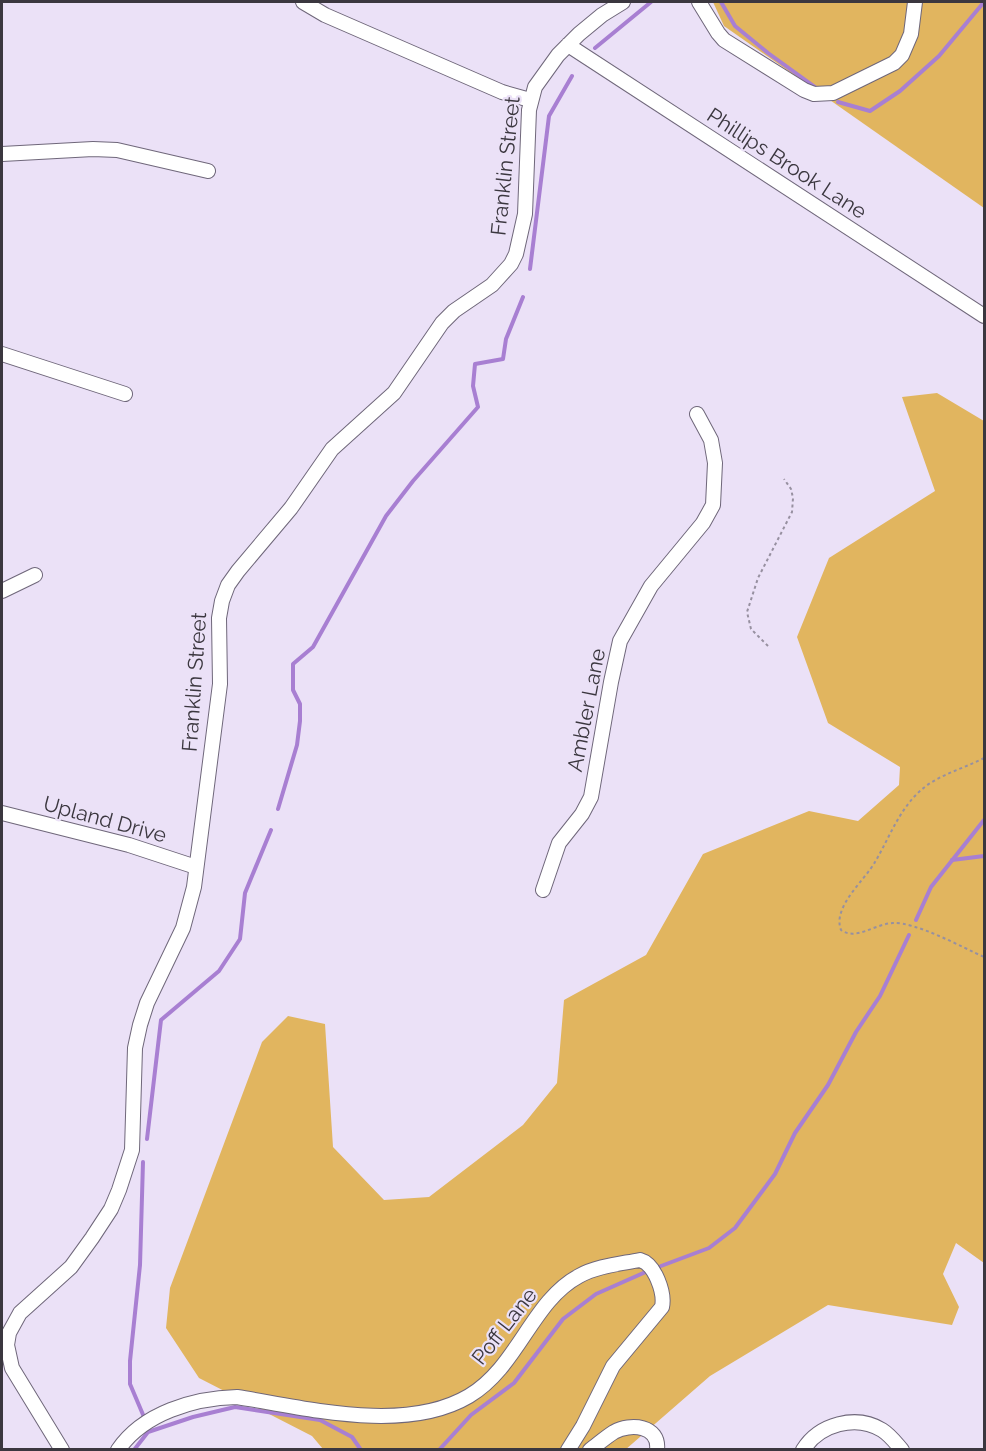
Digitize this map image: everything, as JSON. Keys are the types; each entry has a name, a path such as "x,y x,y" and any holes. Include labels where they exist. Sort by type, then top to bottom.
{"street":[{"path":"303,2 325,15 502,92 530,100"},
{"name":"Franklin Street","path":"62,1449 12,1368 7,1345 9,1333 20,1313 71,1267 92,1238 111,1209 132,1150 135,1048 140,1025 147,1002 183,928 189,910 220,684 219,618 228,585 291,508 332,449 394,393 442,323 454,311 492,285 511,264 519,243 525,214 530,100 538,81 568,45 602,15 622,2"},
{"path":"699,2 724,40 804,90 824,94 839,91 894,63 902,55 911,34 915,2"},
{"name":"Phillips Brook Lane","path":"568,45 984,316"},
{"path":"2,154 93,149 117,150 208,171"},
{"path":"2,354 125,394"},
{"name":"Ambler Lane","path":"543,890 559,843 582,814 591,797 620,641 651,586 703,523 713,505 715,463 711,440 697,414"},
{"path":"2,591 35,575"},
{"name":"Upland Drive","path":"2,813 129,845 196,867"},
{"name":"Poff Lane","path":"118,1449 149,1420 188,1405 220,1397 237,1397 338,1413 399,1415 428,1412 448,1406 474,1393 498,1372 511,1358 551,1300 569,1282 595,1269 640,1260 646,1261 663,1295 662,1307 613,1366 583,1426 568,1449"},
{"path":"803,1449 820,1432 834,1425 859,1422 881,1430 902,1449"},
{"path":"590,1449 615,1431 636,1427 653,1433 657,1439 657,1449"}],"path":[{"path":"768,646 751,629 747,612 758,578 792,512 794,504 791,489 784,479"},
{"path":"984,758 942,776 913,798 897,818 874,864 855,887 839,919 841,930 847,934 855,935 880,925 903,923 984,957"}],"shaded area":[{"path":"713,2 984,2 984,208 724,26"},
{"path":"937,393 984,421 984,1263 956,1243 943,1274 959,1307 952,1325 828,1305 710,1376 625,1450 323,1449 312,1436 199,1378 166,1328 170,1288 262,1042 288,1016 325,1024 333,1147 384,1200 429,1197 523,1125 557,1083 564,1000 646,955 703,854 809,811 858,821 899,785 900,767 828,723 797,637 829,558 935,491 902,397"}],"waterway":[{"path":"595,48 651,2"},
{"path":"721,2 735,26 815,87"},
{"path":"838,102 870,111 900,91 939,56 984,2"},
{"path":"530,269 549,116 572,76"},
{"path":"278,809 297,745 300,721 300,704 293,690 293,664 313,647 386,516 413,481 478,407 473,386 475,364 503,359 506,339 523,297"},
{"path":"916,920 931,887 984,820"},
{"path":"147,1139 161,1020 219,971 240,939 245,893 271,830"},
{"path":"952,860 984,856"},
{"path":"661,1266 709,1248 735,1228 775,1174 795,1133 828,1085 856,1032 880,996 909,935"},
{"path":"143,1162 140,1265 130,1361 130,1384 144,1417"},
{"path":"439,1450 471,1415 514,1383 563,1319 596,1294 648,1271"},
{"path":"134,1450 148,1432 193,1417 235,1407 320,1420 352,1437 361,1450"}]}
